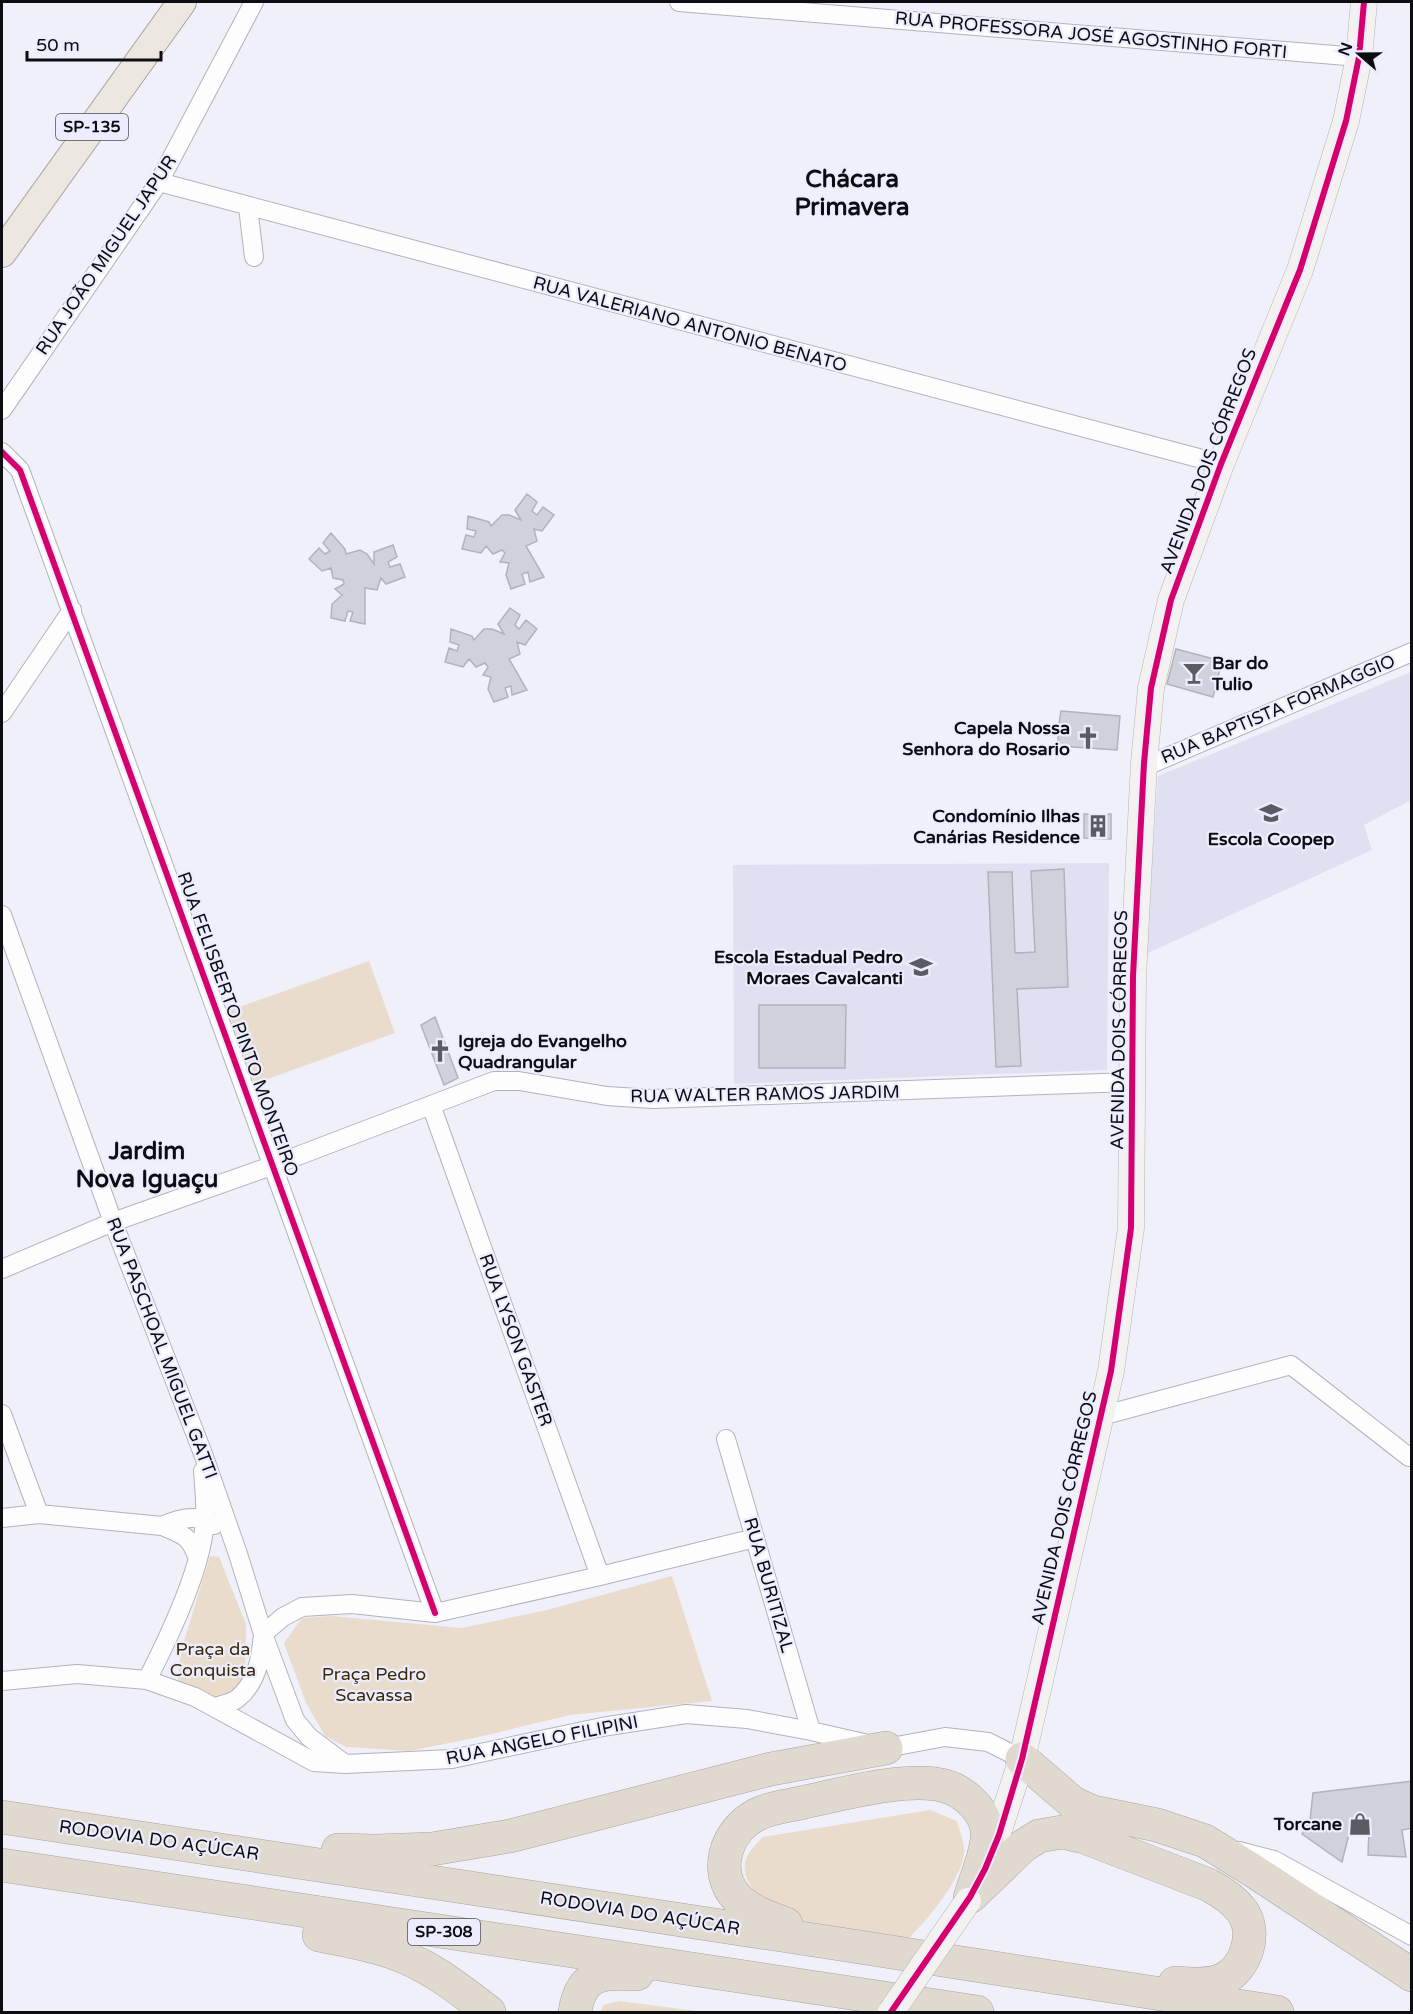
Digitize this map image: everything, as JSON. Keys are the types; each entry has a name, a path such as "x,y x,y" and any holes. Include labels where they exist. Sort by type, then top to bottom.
{"highway":[{"path":"184,1844 375,1851 432,1849 510,1836 771,1769 886,1748"},
{"path":"1022,1759 1073,1803 1093,1812 1157,1825 1205,1841 1252,1869 1412,1975"},
{"path":"840,1944 772,1919 750,1909 738,1899 731,1888 724,1862 730,1839 746,1822 766,1810 855,1792 930,1783 946,1786 960,1792 970,1801 986,1823 988,1837 969,1899"},
{"name":"RODOVIA DO AÇÚCAR","path":"2,1817 840,1944 1277,2013"},
{"path":"969,1899 1023,1846 1038,1836 1062,1833 1084,1837 1209,1886 1236,1904 1248,1924 1247,1950 1241,1964 1221,1981 1190,1984 1056,1979"},
{"name":"SP-308","path":"2,1865 972,2012"},
{"path":"114,1883 307,1933 393,1952 424,1966 489,2013"},
{"path":"575,2013 582,1989 600,1974 609,1972 774,1981"}],"main road":[{"name":"SP-135","path":"2,253 182,2"}],"street":[{"name":"RUA JOÃO MIGUEL JAPUR","path":"2,410 159,182 254,2"},
{"name":"RUA PROFESSORA JOSÉ AGOSTINHO FORTI","path":"680,2 1359,57"},
{"name":"AVENIDA DOIS CÓRREGOS","path":"891,2013 969,1899 985,1869 999,1834 1022,1759 1111,1371 1131,1228 1133,976 1144,767 1151,688 1171,600 1221,464 1300,270 1346,121 1359,57 1364,2"},
{"name":"RUA VALERIANO ANTONIO BENATO","path":"159,182 1221,464"},
{"path":"248,207 254,257"},
{"name":"RUA FELISBERTO PINTO MONTEIRO","path":"2,452 20,470 435,1612"},
{"path":"2,712 72,610"},
{"name":"RUA BAPTISTA FORMAGGIO","path":"1144,767 1412,652"},
{"name":"RUA PASCHOAL MIGUEL GATTI","path":"2,915 113,1222 202,1451 263,1634 295,1720 309,1737 345,1764"},
{"name":"RUA WALTER RAMOS JARDIM","path":"2,1269 113,1222 274,1165 494,1081 519,1081 608,1096 653,1099 1132,1082"},
{"name":"RUA LYSON GASTER","path":"431,1105 600,1576"},
{"path":"1101,1416 1291,1365 1409,1457"},
{"path":"2,1414 39,1514"},
{"name":"RUA BURITIZAL","path":"726,1439 811,1731"},
{"path":"147,1680 172,1628 198,1559 206,1519 202,1451"},
{"path":"2,1518 39,1514 162,1526 181,1534 193,1544 198,1559"},
{"path":"162,1526 176,1519 206,1519 222,1531 238,1554"},
{"path":"214,1707 236,1700 248,1686 261,1659 263,1634 283,1617 302,1607 352,1604 435,1612 600,1576 755,1538"},
{"name":"RUA ANGELO FILIPINI","path":"2,1681 77,1674 147,1680 195,1697 314,1762 345,1764 452,1759 602,1728 686,1714 747,1719 886,1748 945,1737 988,1742 1022,1759"},
{"path":"1205,1841 1274,1860 1412,1936"}],"shaded area":[{"name":"Escola Coopep","path":"1411,672 1411,800 1364,825 1372,850 1146,954 1158,776"},
{"name":"Escola Estadual Pedro Moraes Cavalcanti","path":"1109,863 1107,1070 734,1084 733,865"}],"green space":[{"path":"369,961 395,1033 254,1084 228,1011"},
{"name":"Praça da Conquista","path":"210,1556 219,1557 246,1624 245,1678 223,1701 178,1681 181,1651"},
{"name":"Praça Pedro Scavassa","path":"672,1576 712,1701 570,1715 410,1751 346,1747 325,1736 306,1703 284,1643 302,1618 331,1616 462,1628 547,1610"},
{"path":"930,1810 957,1821 964,1848 963,1859 944,1897 908,1939 843,1930 796,1919 775,1909 759,1897 745,1874 747,1857 763,1837"},
{"path":"619,2001 705,2012 600,2012 603,2005"}],"building":[{"path":"527,494 537,502 532,511 537,515 543,507 554,515 542,531 534,529 537,541 526,546 544,577 530,582 528,572 522,574 525,584 511,589 506,575 509,563 500,562 505,553 502,550 493,554 486,546 481,553 462,549 466,535 474,537 476,531 467,529 468,516 489,522 491,526 502,515 521,520 515,510"},
{"path":"331,533 345,549 346,554 360,550 367,554 374,564 374,552 393,545 397,557 388,562 390,567 400,564 405,577 386,584 381,578 377,590 365,588 365,624 350,621 353,612 348,611 345,621 331,618 332,604 342,595 335,589 344,584 343,580 333,578 331,568 322,571 309,559 319,548 325,554 330,551 323,543"},
{"path":"510,608 520,615 515,625 519,629 526,620 537,629 525,645 517,642 520,654 509,659 527,690 512,695 511,686 505,688 508,697 494,702 488,689 491,677 483,675 488,667 485,663 476,667 469,659 463,667 445,662 449,648 457,651 459,645 450,642 451,629 472,636 474,640 484,629 492,629 504,634 498,624"},
{"name":"Bar do Tulio","path":"1176,649 1222,661 1213,697 1167,684"},
{"name":"Capela Nossa Senhora do Rosario","path":"1061,711 1120,716 1117,750 1058,746"},
{"name":"Condomínio Ilhas Canárias Residence","path":"1084,814 1111,814 1111,839 1084,838"},
{"path":"1064,869 1068,987 1017,989 1021,1066 996,1067 988,872 1012,872 1015,953 1035,952 1031,871"},
{"path":"759,1005 846,1005 845,1068 759,1068"},
{"name":"Igreja do Evangelho Quadrangular","path":"435,1017 458,1078 444,1085 421,1025"},
{"name":"Torcane","path":"1412,1781 1412,1828 1402,1830 1406,1857 1368,1855 1369,1830 1349,1834 1342,1862 1302,1834 1310,1820 1313,1793"}],"cycle path":[{"path":"891,2012 970,1897 985,1869 999,1835 1022,1759 1111,1371 1131,1228 1133,976 1144,763 1151,688 1171,600 1221,464 1300,270 1346,121 1359,57 1364,2"},
{"path":"2,452 20,470 435,1613"}],"place":[{"name":"Bar do Tulio","path":"1194,673"},
{"name":"Capela Nossa Senhora do Rosario","path":"1088,738"},
{"name":"Escola Coopep","path":"1271,813"},
{"name":"Condomínio Ilhas Canárias Residence","path":"1098,826"},
{"name":"Escola Estadual Pedro Moraes Cavalcanti","path":"921,967"},
{"name":"Igreja do Evangelho Quadrangular","path":"440,1051"},
{"name":"Torcane","path":"1360,1824"}],"district":[{"name":"Chácara Primavera","path":"852,193"},
{"name":"Jardim Nova Iguaçu","path":"147,1165"}]}
